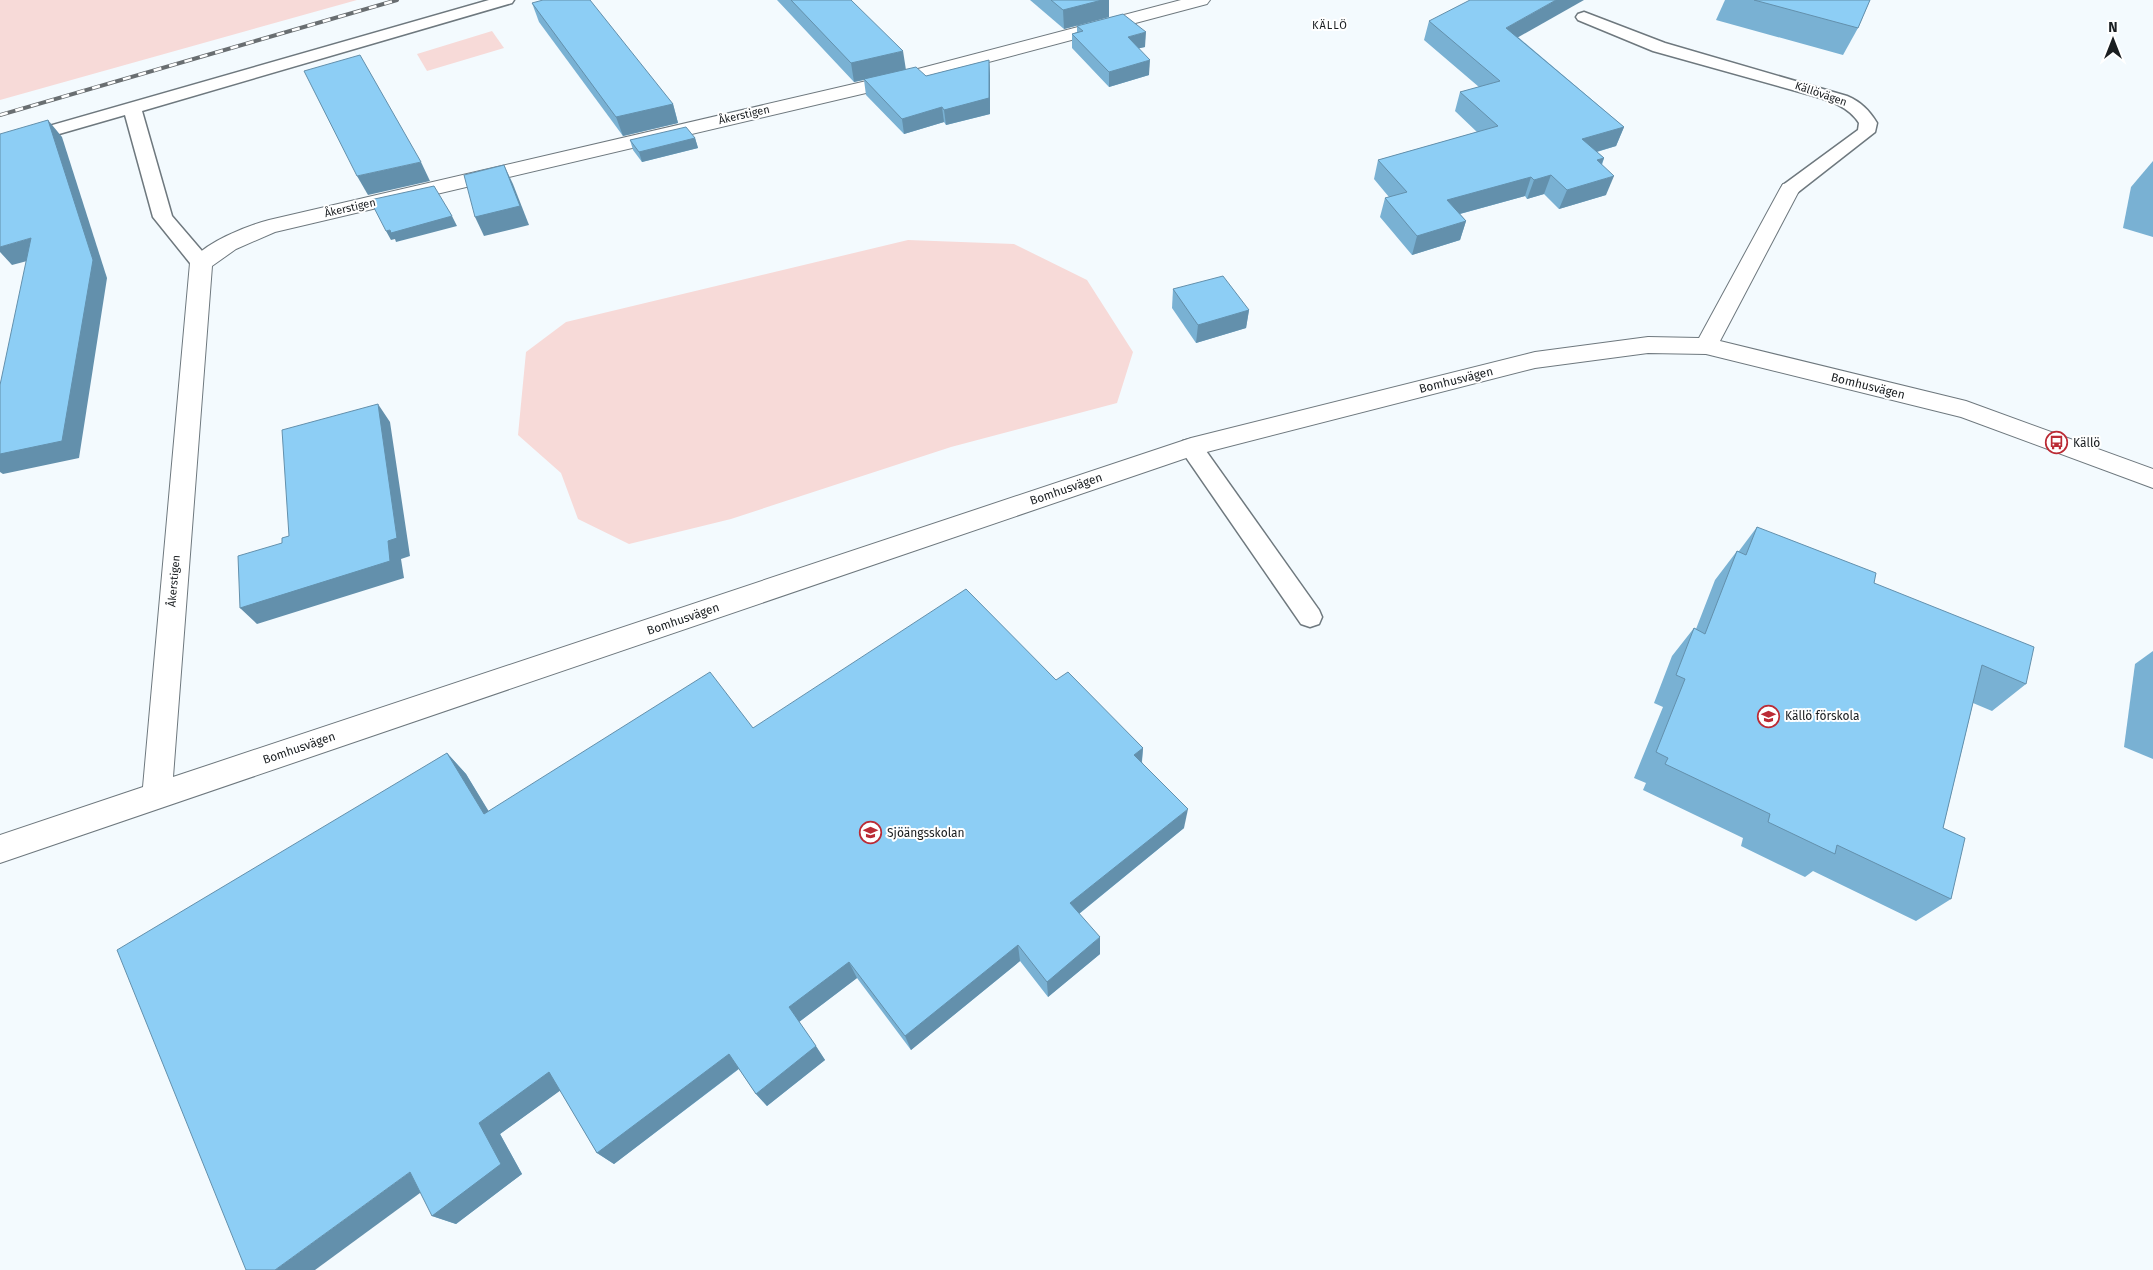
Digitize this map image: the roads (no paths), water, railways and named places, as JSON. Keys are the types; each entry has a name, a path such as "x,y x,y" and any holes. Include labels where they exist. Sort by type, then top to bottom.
{"street":[{"name":"Åkerstigen","path":"157,796 201,263 228,244 269,226 916,75 1201,0"},
{"name":"Källövägen","path":"1706,346 1739,280 1751,262 1790,189"},
{"name":"Bomhusvägen","path":"0,849 1191,447 1535,360 1648,345 1706,346 1966,410 2153,479"}],"lane":[{"path":"0,146 506,0"},
{"name":"Källövägen","path":"1584,17 1659,47 1820,92 1845,101 1857,108 1868,123 1866,132 1790,189"},
{"path":"132,108 163,217 201,263"},
{"path":"1191,447 1310,616"}],"railway":[{"path":"0,115 397,0"}],"place":[{"name":"Källö","path":"2057,443"},
{"name":"Källö förskola","path":"1769,716"},
{"name":"Sjöängsskolan","path":"871,833"}],"district":[{"name":"KÄLLÖ","path":"1330,25"}]}
